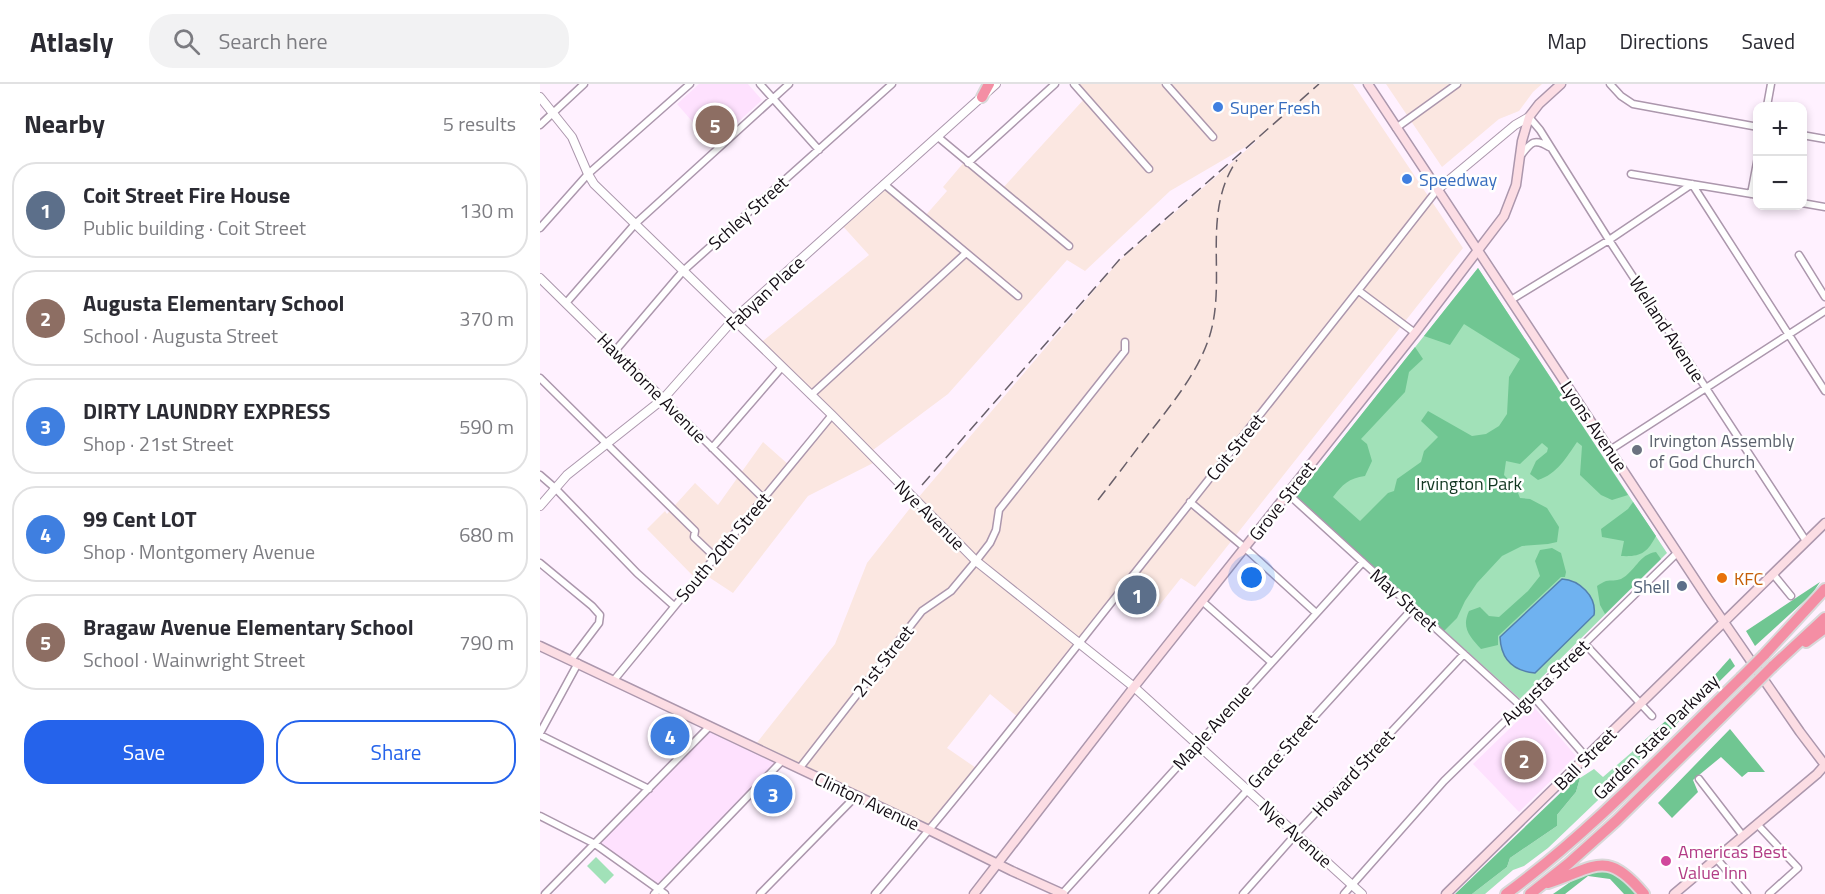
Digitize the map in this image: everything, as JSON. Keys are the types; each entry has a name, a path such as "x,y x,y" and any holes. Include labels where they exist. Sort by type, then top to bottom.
{"highway":[{"path":"982,97 989,84"},
{"path":"1764,655 1825,589"},
{"name":"Garden State Parkway","path":"1506,894 1593,823 1825,598"},
{"name":"Garden State Parkway","path":"1542,885 1616,820 1825,618"},
{"path":"1772,667 1825,628"},
{"path":"1530,894 1542,885 1590,867 1604,866 1623,872 1644,894"}],"main road":[{"name":"Lyons Avenue","path":"1368,84 1723,622 1825,765"},
{"name":"Coit Street","path":"1529,117 1539,104 1561,84"},
{"name":"Grove Street","path":"974,894 1134,687 1415,333 1508,209 1516,185 1529,117"},
{"name":"Ball Street","path":"1446,894 1825,523"},
{"name":"Clinton Avenue","path":"540,646 1063,894"},
{"path":"1674,894 1825,765"}],"street":[{"path":"540,125 584,84"},
{"path":"540,228 588,174 690,84"},
{"path":"760,84 819,150"},
{"path":"566,303 635,224 789,84"},
{"name":"Schley Street","path":"615,351 683,271 892,84"},
{"name":"Fabyan Place","path":"540,506 567,475 663,399 733,320 996,84"},
{"path":"968,163 1055,84"},
{"path":"1074,84 1149,169"},
{"path":"1166,84 1213,137"},
{"path":"1396,128 1457,84"},
{"path":"1610,84 1621,96 1633,104 1753,126"},
{"path":"1768,102 1771,84"},
{"name":"Nye Avenue","path":"540,97 572,137 594,184 832,415 976,561 1134,687 1362,894"},
{"name":"Welland Avenue","path":"1529,117 1806,541"},
{"name":"Coit Street","path":"875,894 1079,643 1437,190 1515,125 1529,117"},
{"path":"1807,136 1825,139"},
{"path":"938,137 1069,246"},
{"path":"1520,157 1530,143 1543,143 1551,148"},
{"path":"1631,174 1753,195"},
{"path":"884,184 1018,296"},
{"path":"1511,300 1609,240 1692,184"},
{"path":"1692,184 1825,391"},
{"path":"1807,204 1825,207"},
{"path":"811,395 966,253"},
{"path":"1799,255 1825,297"},
{"name":"Hawthorne Avenue","path":"540,278 763,498"},
{"path":"1359,291 1415,333"},
{"path":"1610,450 1825,311"},
{"name":"21st Street","path":"799,769 922,610 951,591 990,543 996,530 999,510 1125,351 1125,342"},
{"path":"712,448 782,367"},
{"path":"540,378 695,531 694,537 715,557"},
{"name":"South 20th Street","path":"614,680 832,415"},
{"path":"540,475 637,573 674,606"},
{"name":"May Street","path":"1287,494 1521,706"},
{"path":"1190,502 1316,612"},
{"name":"Augusta Street","path":"1344,894 1444,782 1677,553"},
{"path":"540,562 600,615 599,623 574,661 540,734 649,789"},
{"name":"Maple Avenue","path":"1063,894 1363,562"},
{"path":"1773,574 1791,596"},
{"path":"1202,601 1271,662"},
{"name":"Grace Street","path":"1153,894 1413,608"},
{"path":"1585,645 1652,716"},
{"name":"Howard Street","path":"1243,894 1464,654"},
{"path":"1532,695 1587,758"},
{"path":"545,894 710,726"},
{"path":"656,892 782,761"},
{"path":"1699,779 1743,836"},
{"path":"760,894 856,796"},
{"path":"540,816 595,844 656,892 665,894"},
{"path":"1757,824 1798,868 1768,894"},
{"path":"1716,858 1747,894"}],"shaded area":[{"path":"699,84 748,84 762,100 713,145 677,104"},
{"path":"1074,84 1353,84 1463,248 1195,587 1181,578 1158,607 1126,583 1019,718 990,694 947,748 979,770 927,832 752,749 835,644 867,563 918,498 1119,261 1259,139 1170,191 1085,271 1067,260 948,394 873,450 881,459 808,496 733,593 701,572 695,578 647,529 665,511 667,514 695,483 718,505 763,442 789,465 832,414 758,345 869,255 840,223 887,184 925,216 947,191 943,187 965,161 1001,190 1086,97"},
{"path":"1386,84 1542,84 1519,111 1499,119 1442,167"},
{"path":"1533,706 1576,756 1519,812 1473,764"},
{"path":"711,731 776,763 659,885 599,843"}],"green space":[{"name":"Irvington Park","path":"1478,268 1667,553 1520,699 1296,497"},
{"path":"1478,268 1628,495 1612,500 1601,495 1580,475 1582,446 1577,442 1556,470 1538,480 1530,474 1536,461 1547,452 1548,448 1542,443 1520,464 1506,461 1504,475 1516,488 1520,498 1530,499 1547,508 1559,527 1557,542 1522,546 1502,556 1477,583 1457,618 1444,631 1296,497 1415,347 1423,359 1409,372 1405,392 1361,439 1367,444 1372,461 1365,476 1346,483 1333,497 1360,521 1388,493 1394,491 1397,479 1421,462 1424,451 1438,437 1421,421 1428,411 1472,436 1486,434 1499,426 1507,414 1509,377 1520,359 1464,324 1450,345 1424,336"},
{"path":"1633,502 1656,536 1643,553 1621,556 1624,541 1602,537 1601,529 1628,509"},
{"path":"1552,548 1561,553 1566,572 1565,577 1561,577 1498,636 1498,645 1481,649 1466,627 1469,611 1480,607 1489,616 1499,617 1528,591 1540,576 1535,561 1540,550"},
{"path":"1656,552 1661,559 1605,614 1600,605 1597,586 1606,581 1621,579 1645,556"},
{"path":"1820,582 1812,594 1755,646 1746,631"},
{"path":"1730,658 1735,666 1641,759 1632,752 1713,677"},
{"path":"1730,729 1765,772 1748,772 1742,777 1721,757 1693,780 1698,792 1672,818 1658,803"},
{"path":"1632,752 1641,759 1548,848 1524,866 1513,870 1485,894 1472,894 1507,867 1510,858 1557,826 1557,815 1576,792 1580,778 1594,769 1603,777"},
{"path":"1577,777 1580,778 1576,792 1557,815 1557,826 1510,858 1507,867 1472,894 1455,894"},
{"path":"596,857 614,875 605,884 587,866"},
{"path":"1593,871 1618,876 1637,894 1624,894 1610,879 1588,876 1565,894 1553,894 1576,878"}],"water":[{"path":"1562,579 1575,582 1586,590 1593,602 1594,615 1535,673 1520,670 1506,658 1500,637"}],"railway":[{"path":"922,485 1120,259 1319,84"},
{"path":"1098,500 1178,396 1192,374 1209,338 1216,293 1217,225 1220,202 1226,181 1237,160"}],"place":[{"name":"Super Fresh","path":"1218,107"},
{"name":"Bragaw Avenue Elementary School","path":"715,125"},
{"name":"Speedway","path":"1407,179"},
{"name":"Irvington Assembly of God Church","path":"1637,450"},
{"name":"KFC","path":"1722,578"},
{"name":"Shell","path":"1682,586"},
{"name":"Coit Street Fire House","path":"1137,595"},
{"name":"99 Cent LOT","path":"670,736"},
{"name":"Augusta Elementary School","path":"1524,760"},
{"name":"DIRTY LAUNDRY EXPRESS","path":"773,794"},
{"name":"Americas Best Value Inn","path":"1666,861"}]}
